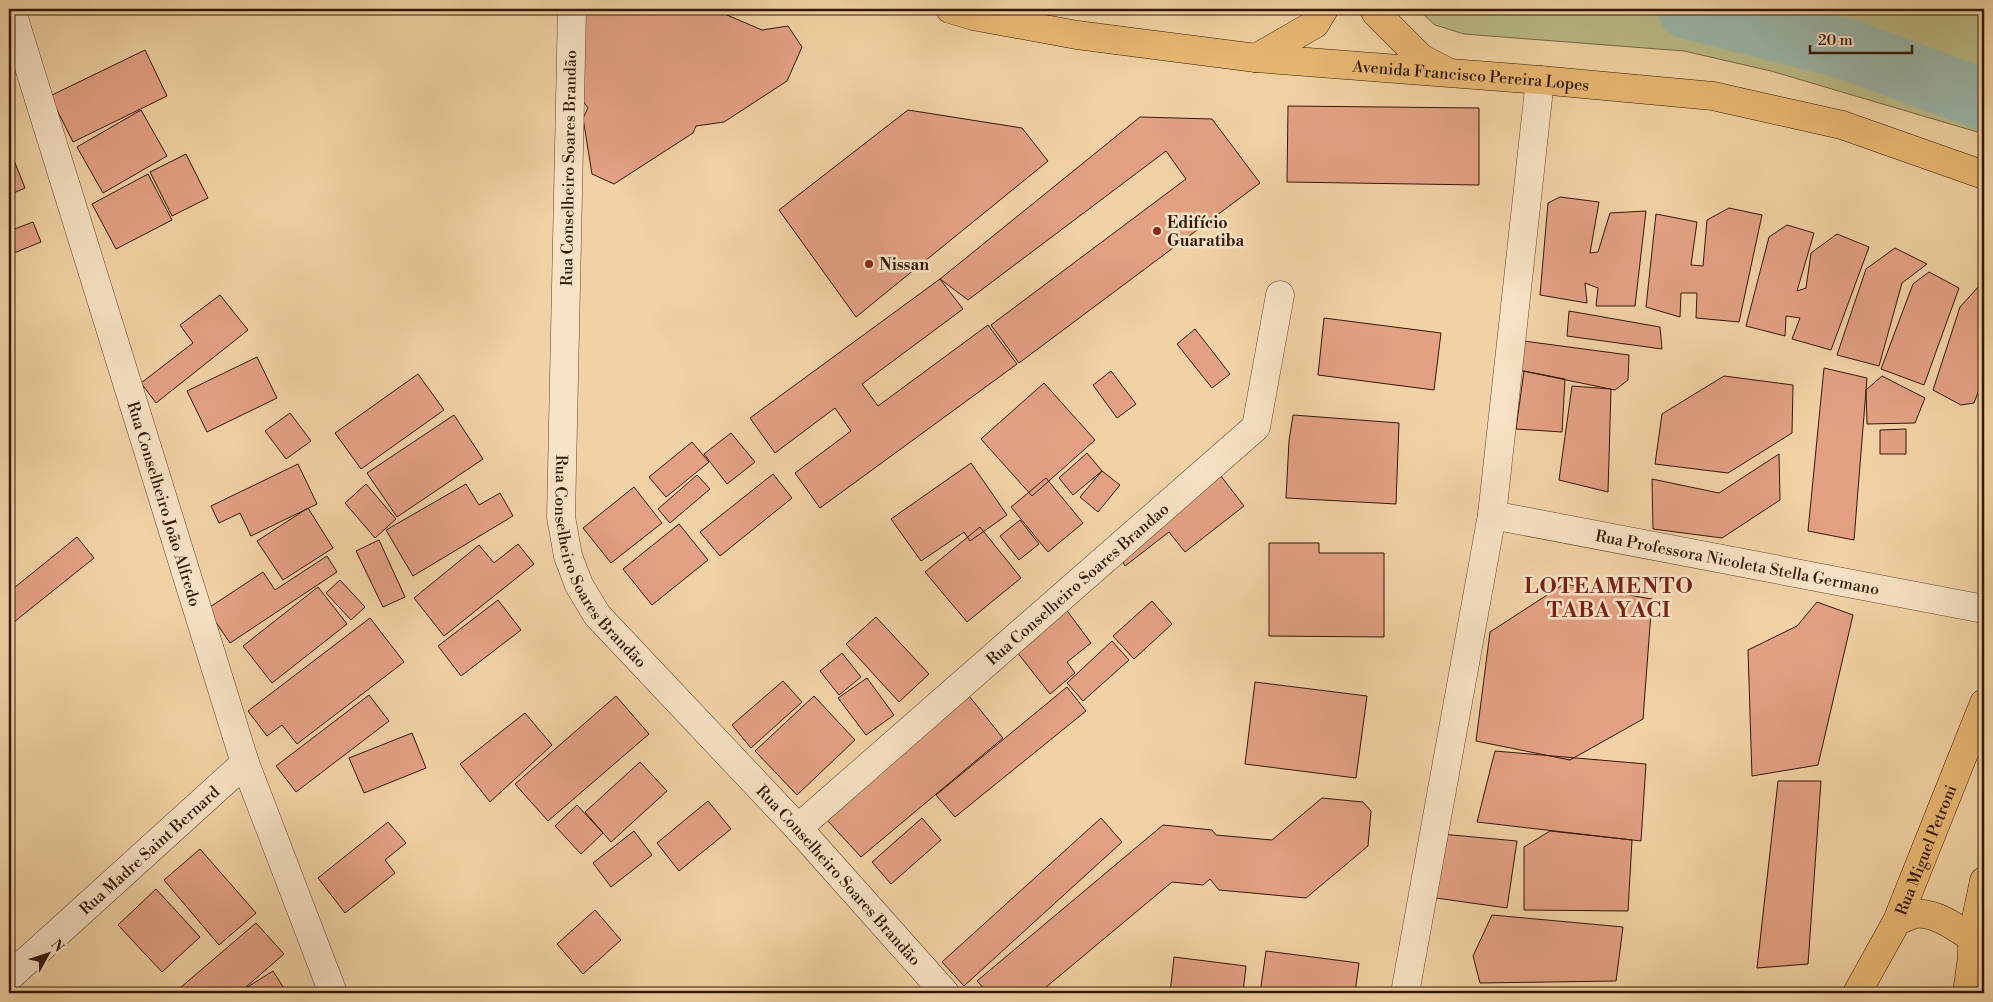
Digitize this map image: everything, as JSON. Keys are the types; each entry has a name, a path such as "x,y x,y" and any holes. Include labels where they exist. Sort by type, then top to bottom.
{"main road":[{"name":"Avenida Francisco Pereira Lopes","path":"950,9 973,16 1076,35 1256,58 1540,80 1713,96 1842,125 1984,175"},
{"path":"1256,58 1315,24 1324,9"},
{"path":"1374,9 1421,58 1450,73"},
{"name":"Rua Miguel Petroni","path":"1857,993 1897,921 1984,703"},
{"path":"1967,993 1972,957 1972,938 1984,881"},
{"path":"1897,921 1917,914 1933,917 1951,924 1972,938"}],"street":[{"name":"Rua Conselheiro João Alfredo","path":"11,9 245,763 333,993"},
{"name":"Rua Conselheiro Soares Brandão","path":"572,9 561,518 568,556 579,585 597,615 798,828 945,993"},
{"path":"1405,993 1492,515 1540,80"},
{"name":"Rua Conselheiro Soares Brandao","path":"798,828 1256,427 1280,295"},
{"name":"Rua Professora Nicoleta Stella Germano","path":"1492,515 1984,609"},
{"name":"Rua Madre Saint Bernard","path":"9,977 245,763"}],"green space":[{"path":"1418,9 1984,9 1984,134 1771,71 1684,51 1464,34 1435,25"}],"building":[{"path":"586,9 713,9 762,30 788,26 802,47 787,81 724,122 696,126 693,133 614,184 592,174 583,118 588,108 579,95 571,44"},
{"path":"145,50 167,96 73,142 50,96"},
{"path":"1288,106 1479,108 1479,185 1287,182"},
{"path":"141,110 167,156 103,193 77,147"},
{"name":"Nissan","path":"908,110 1022,128 1048,161 856,317 779,210"},
{"name":"Edifício Guaratiba","path":"1140,117 1212,119 1260,183 1019,363 991,325 1186,179 1166,151 968,300 940,279"},
{"path":"9,148 25,188 9,195"},
{"path":"186,154 208,198 172,216 150,172"},
{"path":"148,174 172,220 116,249 92,204"},
{"path":"1560,197 1599,202 1590,253 1598,252 1610,213 1646,211 1635,306 1596,306 1598,288 1585,283 1587,303 1540,295 1548,203"},
{"path":"1729,208 1762,215 1739,322 1696,318 1697,293 1681,293 1680,317 1646,307 1656,214 1697,222 1691,265 1703,266 1707,220"},
{"path":"33,222 41,242 9,255 9,231"},
{"path":"1787,225 1814,233 1797,291 1806,288 1811,253 1837,234 1869,247 1831,350 1792,339 1800,318 1786,316 1785,336 1746,326 1769,237"},
{"path":"1895,248 1927,264 1902,283 1879,366 1837,355 1866,269"},
{"path":"1929,272 1959,288 1924,385 1881,369 1913,284"},
{"path":"940,279 963,309 862,384 878,406 988,325 1017,364 820,508 795,473 851,431 835,408 775,453 750,418"},
{"path":"1980,285 1984,287 1984,376 1974,403 1961,405 1933,390 1960,307"},
{"path":"220,295 248,330 156,403 141,383 193,343 180,325"},
{"path":"1569,311 1660,327 1662,349 1567,336"},
{"path":"1324,318 1441,333 1434,390 1318,375"},
{"path":"1195,329 1230,374 1212,388 1177,344"},
{"path":"1516,340 1629,355 1628,380 1615,390 1513,369"},
{"path":"257,357 277,398 207,432 187,391"},
{"path":"1824,368 1867,378 1854,540 1808,531"},
{"path":"1111,371 1136,404 1117,418 1093,385"},
{"path":"1524,371 1565,379 1562,432 1516,429"},
{"path":"418,374 444,410 361,469 335,433"},
{"path":"1724,376 1793,385 1792,433 1728,473 1655,464 1662,414"},
{"path":"1882,376 1925,398 1915,423 1867,424 1866,390"},
{"path":"1044,383 1095,440 1032,496 981,439"},
{"path":"1572,386 1611,389 1608,492 1559,480"},
{"path":"290,413 311,441 286,459 265,431"},
{"path":"454,415 483,459 397,517 367,473"},
{"path":"1293,415 1399,423 1396,504 1286,498 1289,441"},
{"path":"1906,429 1906,454 1880,454 1880,430"},
{"path":"731,433 755,462 727,484 704,454"},
{"path":"692,442 709,462 666,497 649,477"},
{"path":"1087,453 1102,471 1073,495 1059,478"},
{"path":"1779,454 1780,500 1722,538 1653,529 1652,479 1719,493"},
{"path":"971,463 1007,515 970,541 964,532 921,561 891,519"},
{"path":"298,464 317,504 251,536 240,513 219,523 211,506"},
{"path":"1102,471 1120,485 1098,512 1080,497"},
{"path":"1217,471 1244,506 1185,552 1169,532 1125,566 1119,554"},
{"path":"773,474 792,498 720,556 700,532"},
{"path":"697,475 710,489 670,523 658,509"},
{"path":"1046,478 1083,523 1048,552 1011,507"},
{"path":"366,484 396,519 375,538 345,503"},
{"path":"466,484 479,505 500,493 513,516 413,576 386,530"},
{"path":"634,487 662,523 611,563 583,528"},
{"path":"308,508 333,548 283,580 257,541"},
{"path":"1020,520 1039,544 1019,560 1000,536"},
{"path":"679,524 708,560 652,605 623,569"},
{"path":"980,527 1021,578 967,622 925,572"},
{"path":"77,537 94,558 9,626 9,592"},
{"path":"379,540 405,597 383,607 356,551"},
{"path":"1269,543 1319,543 1319,553 1384,553 1384,637 1269,636"},
{"path":"518,544 534,564 444,636 414,598 479,545 494,563"},
{"path":"327,556 337,572 230,643 207,609 263,572 275,590"},
{"path":"340,580 365,607 351,620 326,593"},
{"path":"1564,584 1652,599 1643,719 1570,760 1476,741 1490,632"},
{"path":"318,587 347,624 272,683 243,646"},
{"path":"498,600 521,630 461,676 438,646"},
{"path":"1152,601 1172,624 1134,659 1113,636"},
{"path":"1817,602 1853,615 1818,765 1752,776 1748,650 1797,626"},
{"path":"1062,604 1091,643 1067,662 1075,673 1050,694 1013,647"},
{"path":"876,617 929,674 899,702 846,644"},
{"path":"370,618 404,662 297,744 282,725 267,736 248,711"},
{"path":"1112,641 1129,660 1083,701 1067,683"},
{"path":"842,653 861,677 839,695 820,671"},
{"path":"867,678 894,715 866,735 838,698"},
{"path":"783,681 802,702 751,748 732,725"},
{"path":"1255,682 1367,696 1356,778 1245,764"},
{"path":"1067,687 1086,711 955,817 936,795"},
{"path":"369,695 389,721 296,792 276,766"},
{"path":"616,696 649,734 548,821 515,784"},
{"path":"814,696 855,740 797,795 755,751"},
{"path":"969,696 1003,738 861,857 826,819"},
{"path":"525,713 552,745 490,802 460,764"},
{"path":"412,733 426,768 364,793 349,758"},
{"path":"1495,751 1646,764 1641,841 1477,822"},
{"path":"640,762 667,791 611,842 585,812"},
{"path":"1778,781 1821,781 1808,964 1757,968"},
{"path":"1322,798 1363,802 1371,811 1368,846 1306,898 1219,890 1210,879 1203,885 1172,882 1039,993 988,993 977,981 1163,825 1212,830 1216,835 1272,840"},
{"path":"708,801 731,829 679,871 657,843"},
{"path":"577,805 603,833 581,854 555,826"},
{"path":"922,818 941,840 891,884 872,862"},
{"path":"1101,818 1122,842 964,986 942,962"},
{"path":"388,822 406,843 385,860 395,873 345,913 318,878"},
{"path":"634,831 652,855 611,887 593,863"},
{"path":"1550,831 1632,840 1628,911 1524,910 1524,847"},
{"path":"1441,834 1517,841 1507,908 1429,897"},
{"path":"200,849 256,913 219,945 164,880"},
{"path":"156,889 200,937 162,972 118,925"},
{"path":"595,910 621,940 583,974 557,944"},
{"path":"1492,915 1623,927 1616,981 1480,983 1473,956"},
{"path":"256,923 284,954 239,993 185,993 180,988"},
{"path":"1266,951 1359,963 1355,993 1260,993"},
{"path":"1174,957 1246,966 1243,993 1170,993"},
{"path":"273,971 287,993 238,993"}],"waterway":[{"path":"1688,9 1847,49 1984,100"}],"place":[{"name":"Edifício Guaratiba","path":"1157,231"},
{"name":"Nissan","path":"869,264"}],"district":[{"name":"LOTEAMENTO TABA YACI","path":"1609,598"}]}
